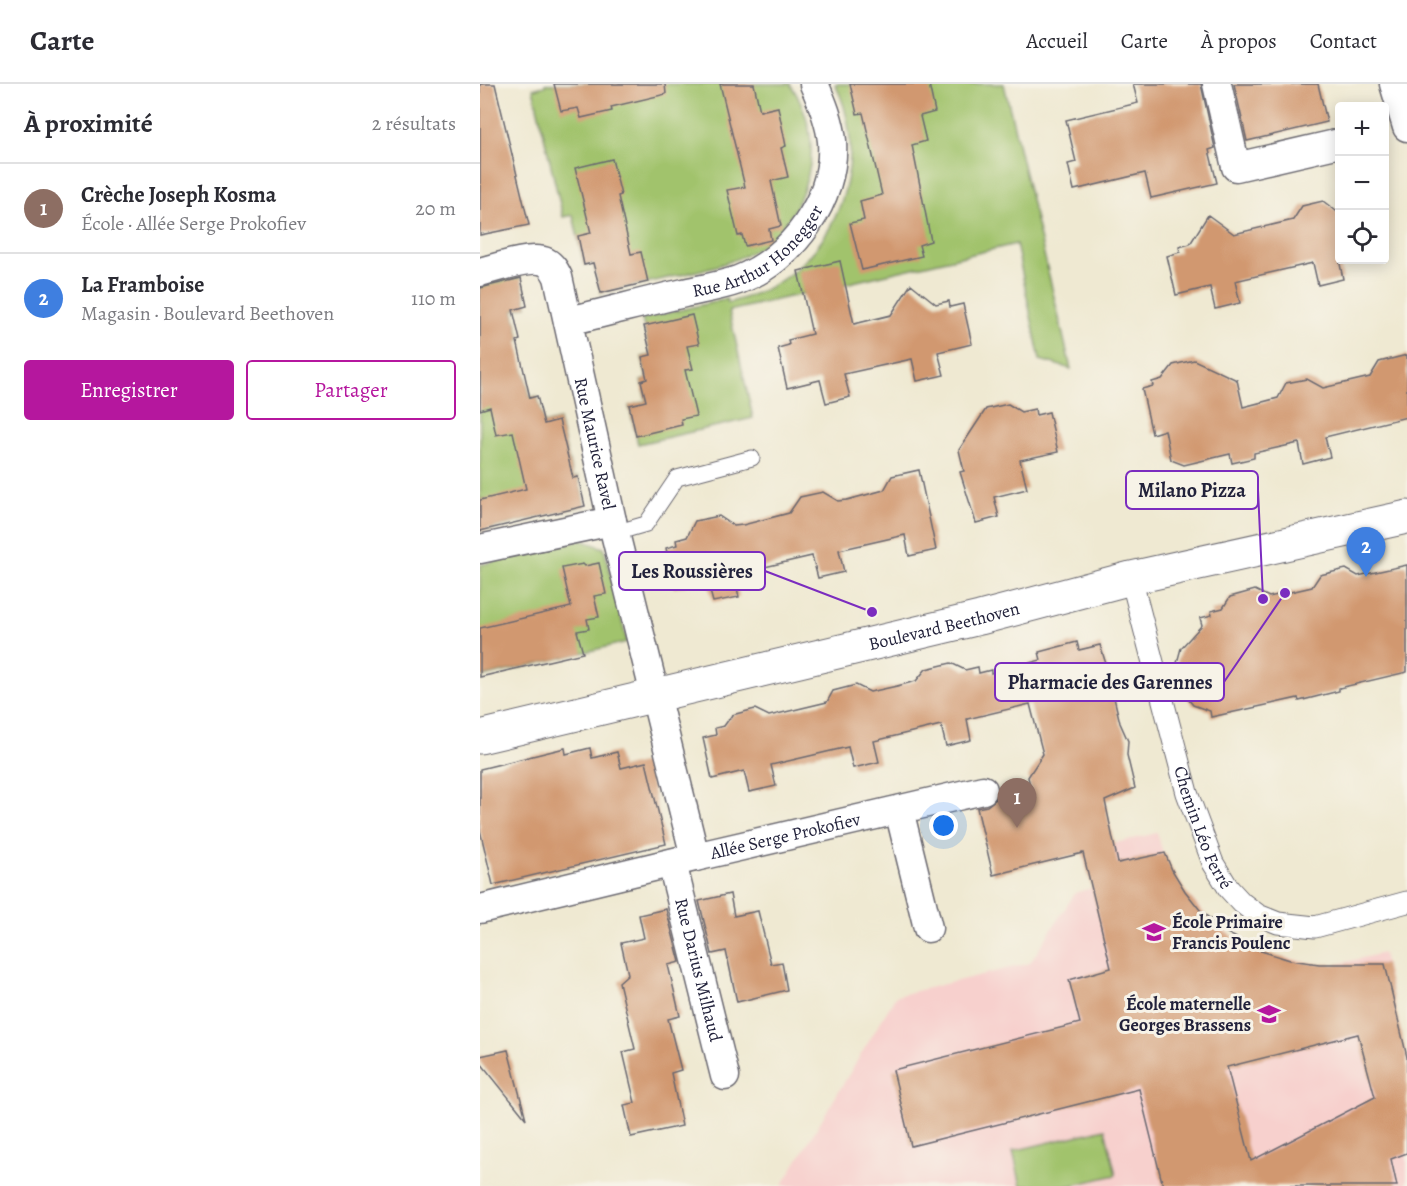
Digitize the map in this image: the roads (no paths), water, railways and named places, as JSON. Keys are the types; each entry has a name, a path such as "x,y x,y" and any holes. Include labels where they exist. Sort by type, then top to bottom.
{"street":[{"name":"Rue Arthur Honegger","path":"568,321 738,280 770,262 799,236 818,208 829,175 832,141 824,106 814,84"},
{"path":"1217,84 1236,168 1335,144"},
{"path":"1394,84 1401,130"},
{"name":"Rue Maurice Ravel","path":"480,272 535,259 546,261 558,277 614,527 655,694"},
{"name":"Boulevard Beethoven","path":"480,737 980,618 1131,578 1407,517"},
{"path":"480,549 614,527"},
{"name":"Chemin Léo Ferré","path":"1131,578 1187,793 1213,863 1229,890 1258,915 1278,923 1315,927 1407,902"},
{"name":"Allée Serge Prokofiev","path":"655,694 684,860 983,789"},
{"path":"899,810 928,928"},
{"path":"480,909 684,860"},
{"name":"Rue Darius Milhaud","path":"684,860 725,1076"}],"lane":[{"path":"614,527 646,524 677,478 752,458"}],"place":[{"name":"La Framboise","path":"1366,577"},
{"name":"Pharmacie des Garennes","path":"1285,593"},
{"name":"Milano Pizza","path":"1263,599"},
{"name":"Les Roussières","path":"872,612"},
{"name":"Crèche Joseph Kosma","path":"1017,828"},
{"name":"École Primaire Francis Poulenc","path":"1154,932"},
{"name":"École maternelle Georges Brassens","path":"1269,1014"}]}
